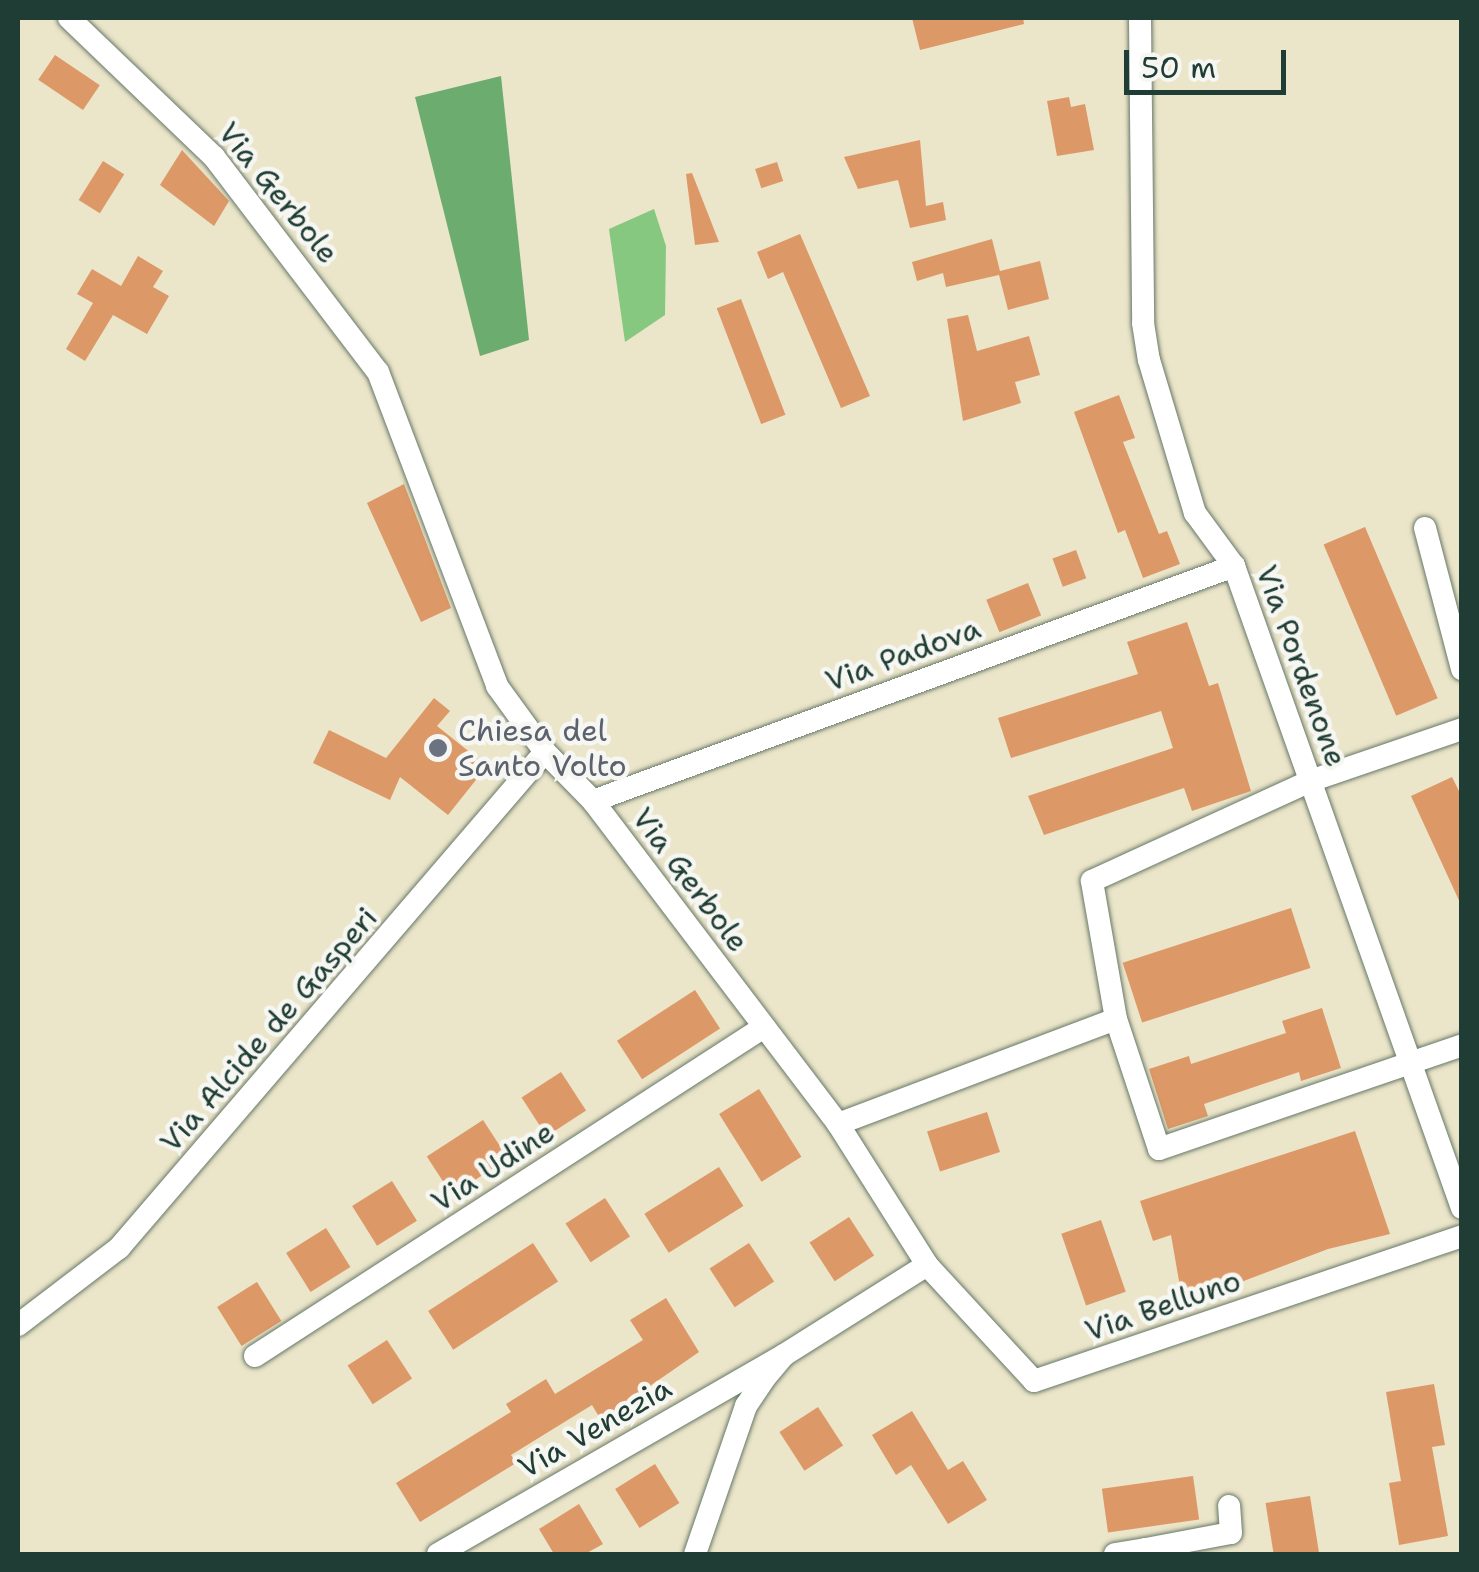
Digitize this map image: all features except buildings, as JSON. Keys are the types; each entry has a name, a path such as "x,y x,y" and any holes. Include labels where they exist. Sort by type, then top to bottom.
{"street":[{"name":"Via Gerbole","path":"69,18 214,157 378,372 490,670 546,752 593,801 838,1124 926,1265"},
{"name":"Via Pordenone","path":"1140,18 1146,342 1195,513 1234,566 1462,1208"},
{"path":"1425,528 1462,669"},
{"name":"Via Padova","path":"593,801 1234,566"},
{"path":"1462,730 1310,780 1092,881 1116,1019 1159,1149 1462,1045"},
{"name":"Via Alcide de Gasperi","path":"18,1325 119,1248 546,752"},
{"path":"838,1124 1116,1019"},
{"name":"Via Udine","path":"256,1356 764,1027"},
{"name":"Via Belluno","path":"926,1265 1034,1381 1462,1236"},
{"path":"694,1554 746,1406 784,1355 926,1265"},
{"name":"Via Venezia","path":"438,1554 784,1355"},
{"path":"1114,1554 1146,1552 1231,1533 1229,1506"}],"green space":[{"path":"501,76 529,340 480,356 415,97"},
{"path":"654,209 666,246 665,315 625,342 609,229"}],"place":[{"name":"Chiesa del Santo Volto","path":"438,748"}]}
